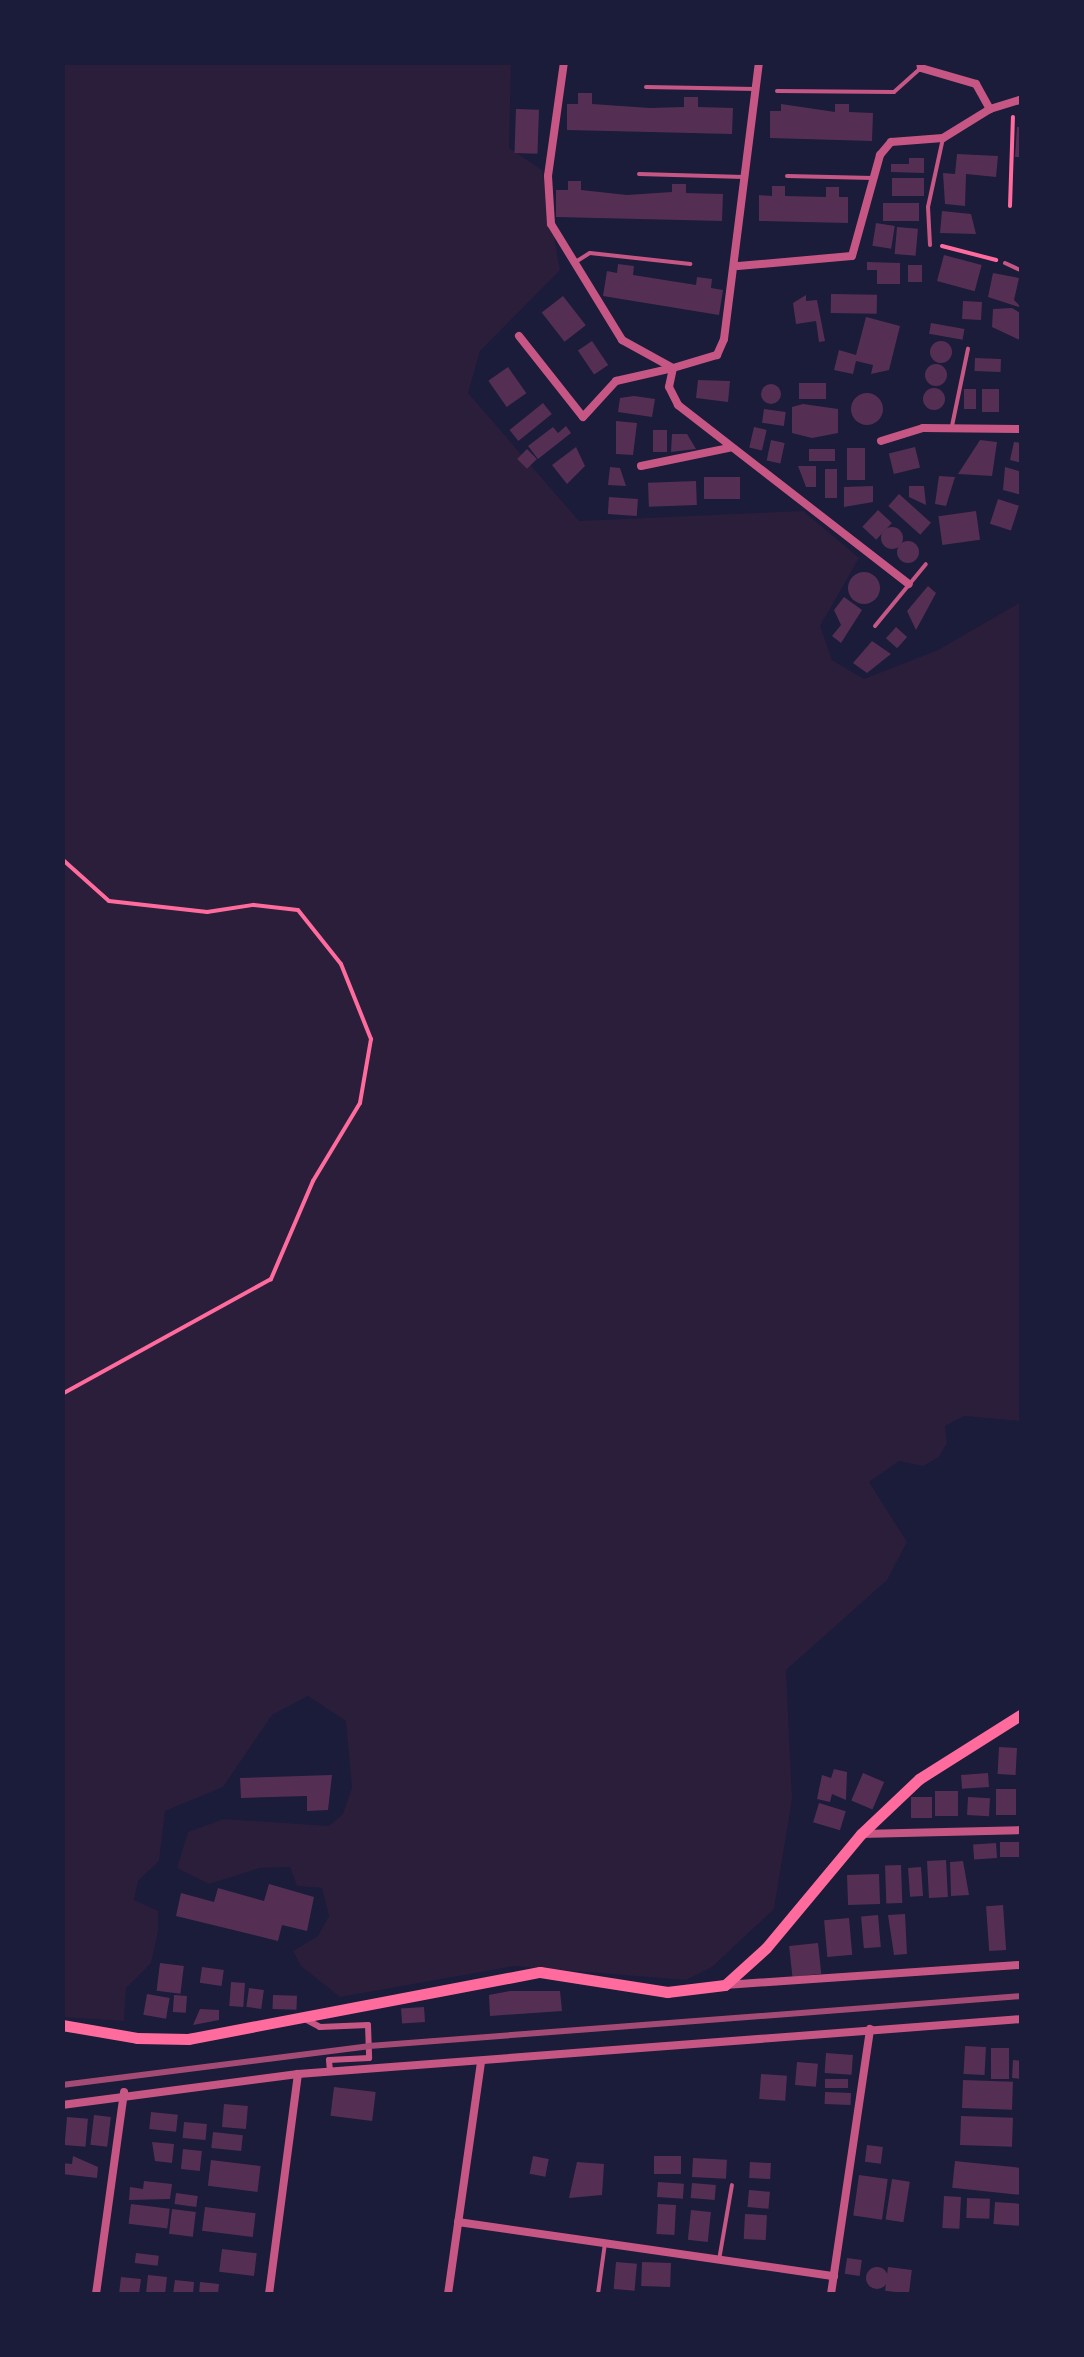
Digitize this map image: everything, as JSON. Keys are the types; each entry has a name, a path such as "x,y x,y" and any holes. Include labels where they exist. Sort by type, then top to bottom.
{"main road":[{"path":"62,2025 138,2038 188,2039 490,1977 540,1972 667,1992 726,1985 766,1948 861,1834 919,1780 1022,1714"}],"street":[{"path":"564,62 548,200 551,224 622,340 672,368"},
{"path":"519,336 583,418 616,381 718,355 738,266 759,62"},
{"path":"920,66 976,84 990,109"},
{"path":"738,266 852,256 890,142 943,138 990,109 1018,101"},
{"path":"672,368 670,387 678,405 909,584"},
{"path":"881,441 952,426 1022,429"},
{"path":"641,466 729,448"},
{"path":"861,1834 1022,1830"},
{"path":"726,1985 1022,1965"},
{"path":"305,2018 320,2027 368,2024 370,2058 329,2060 330,2072"},
{"path":"62,2104 124,2092 298,2074 1022,2019"},
{"path":"832,2294 870,2029"},
{"path":"448,2294 482,2063"},
{"path":"269,2294 298,2074"},
{"path":"96,2294 124,2092"},
{"path":"458,2222 834,2276"}],"lane":[{"path":"777,91 894,92 920,66"},
{"path":"646,87 756,89"},
{"path":"930,246 928,208 943,138"},
{"path":"639,174 747,177"},
{"path":"787,176 875,178"},
{"path":"574,262 590,253 690,264"},
{"path":"1005,263 1022,271"},
{"path":"952,426 968,349"},
{"path":"875,626 926,564"},
{"path":"719,2260 732,2185"},
{"path":"598,2294 605,2243"}],"path":[{"path":"1010,206 1018,101"},
{"path":"930,246 1005,263"},
{"path":"62,859 109,901 207,912 253,904 298,910 341,964 372,1040 360,1103 313,1181 270,1279 62,1394"}],"shaded area":[{"path":"62,63 511,63 509,148 542,170 560,270 480,351 468,393 579,521 803,511 859,558 820,626 832,660 864,679 938,650 1021,602 1021,1421 964,1416 945,1426 947,1443 939,1457 923,1466 899,1461 869,1482 907,1542 887,1580 786,1670 792,1799 774,1909 712,1967 686,1980 514,1966 340,1997 301,1966 293,1951 318,1936 329,1916 322,1888 297,1886 290,1867 260,1868 209,1884 177,1868 188,1832 224,1819 329,1826 343,1814 352,1787 346,1721 308,1696 272,1715 223,1787 165,1811 159,1861 138,1881 134,1900 158,1911 158,1931 151,1963 126,1988 124,2021 63,2017"}],"building":[{"path":"578,93 592,93 592,104 650,108 684,107 684,97 698,97 698,107 733,108 732,134 567,130 567,104 578,104"},
{"path":"781,104 835,112 835,104 849,104 849,112 873,113 872,141 770,138 770,111 781,111"},
{"path":"516,109 539,110 537,154 514,153"},
{"path":"1017,127 1022,127 1022,157 1015,157"},
{"path":"957,154 998,156 996,177 966,174 965,206 945,204 943,173 955,174"},
{"path":"909,158 924,158 924,173 891,172 891,164 909,164"},
{"path":"892,178 924,178 924,196 892,196"},
{"path":"568,181 581,181 581,190 627,195 672,192 672,184 686,184 686,193 723,194 722,221 556,217 556,190 568,190"},
{"path":"772,186 785,186 785,196 826,197 826,187 839,187 839,197 848,197 848,223 759,221 759,195 772,196"},
{"path":"883,203 919,203 919,221 883,221"},
{"path":"942,211 971,214 976,234 940,233"},
{"path":"876,223 895,226 891,249 872,246"},
{"path":"897,227 918,229 916,256 895,254"},
{"path":"944,255 982,265 975,291 937,281"},
{"path":"867,262 900,263 900,284 877,284 877,270 867,270"},
{"path":"618,264 634,266 633,275 696,285 697,277 712,279 711,288 723,290 719,315 603,296 607,271 617,273"},
{"path":"908,265 922,265 922,282 908,282"},
{"path":"993,273 1019,278 1014,300 1022,308 988,297"},
{"path":"831,294 877,295 877,314 831,313"},
{"path":"806,295 806,301 817,300 825,341 819,342 816,321 796,324 793,303"},
{"path":"563,296 586,325 565,342 542,313"},
{"path":"963,301 982,302 981,320 962,319"},
{"path":"1012,308 1022,314 1022,341 992,327 993,309"},
{"path":"866,317 900,326 889,370 871,374 873,365 856,361 853,374 834,370 839,350 856,355"},
{"path":"931,323 964,329 963,340 929,334"},
{"path":"592,341 608,365 594,375 578,351"},
{"path":"941,341 949,344 949,360 941,363 933,360 930,352 933,344"},
{"path":"975,358 1001,359 1001,372 975,371"},
{"path":"936,364 944,367 944,383 936,386 928,383 925,375 928,367"},
{"path":"508,367 526,393 507,407 488,381"},
{"path":"698,380 730,381 728,402 696,398"},
{"path":"799,383 826,383 826,399 799,399"},
{"path":"771,384 781,394 771,404 761,394"},
{"path":"934,388 942,391 942,407 934,410 926,407 923,399 926,391"},
{"path":"964,389 976,389 976,409 964,409"},
{"path":"982,389 999,389 999,412 982,412"},
{"path":"867,393 878,398 883,409 878,420 867,425 856,420 851,409 856,398"},
{"path":"620,398 655,399 652,417 618,412"},
{"path":"543,403 552,414 518,441 510,430"},
{"path":"803,404 838,409 838,433 812,438 792,433 792,407"},
{"path":"764,409 786,412 784,426 762,423"},
{"path":"616,421 637,423 633,455 616,454"},
{"path":"566,426 571,433 538,459 528,446 553,427 558,433"},
{"path":"754,427 767,430 762,450 749,447"},
{"path":"653,430 667,430 667,452 653,452"},
{"path":"672,434 687,434 696,449 671,452"},
{"path":"771,440 785,443 780,463 767,461"},
{"path":"980,440 997,442 992,476 958,474"},
{"path":"1014,442 1022,443 1022,463 1010,460"},
{"path":"576,447 585,466 567,484 552,465"},
{"path":"915,447 920,467 894,474 889,454"},
{"path":"847,448 865,448 865,480 847,480"},
{"path":"527,449 537,459 527,469 517,459"},
{"path":"809,449 835,449 835,461 809,461"},
{"path":"798,466 816,466 816,487 806,487"},
{"path":"610,467 620,468 626,486 608,485"},
{"path":"1005,467 1022,472 1022,495 1003,490"},
{"path":"825,469 837,469 837,498 825,498"},
{"path":"939,476 955,477 946,506 935,504"},
{"path":"704,477 740,477 740,499 704,499"},
{"path":"696,481 697,505 649,507 648,483"},
{"path":"873,486 873,502 844,507 844,487"},
{"path":"909,486 924,486 926,505 909,497"},
{"path":"899,494 931,523 920,535 888,506"},
{"path":"609,497 638,499 637,516 608,514"},
{"path":"998,499 1019,506 1011,531 990,524"},
{"path":"878,510 892,523 876,540 862,527"},
{"path":"976,511 980,540 942,545 938,516"},
{"path":"892,527 903,538 892,549 881,538"},
{"path":"908,541 916,544 916,560 908,563 900,560 897,552 900,544"},
{"path":"864,572 875,577 880,588 875,599 864,604 853,599 848,588 853,577"},
{"path":"928,586 936,593 916,630 907,611"},
{"path":"844,597 862,610 841,643 832,636 841,625 834,610"},
{"path":"896,627 907,637 897,648 886,638"},
{"path":"872,641 891,654 867,673 853,663"},
{"path":"999,1747 1017,1748 1016,1775 998,1774"},
{"path":"834,1769 847,1772 846,1800 832,1794 830,1802 817,1799 822,1775 831,1778"},
{"path":"863,1773 884,1782 872,1810 851,1801"},
{"path":"988,1773 989,1787 962,1789 961,1775"},
{"path":"332,1775 328,1810 307,1811 307,1796 241,1798 240,1778"},
{"path":"996,1789 1016,1789 1016,1815 996,1815"},
{"path":"935,1791 958,1791 958,1816 935,1816"},
{"path":"911,1797 932,1797 932,1818 911,1818"},
{"path":"968,1797 990,1798 989,1816 967,1815"},
{"path":"819,1803 846,1811 840,1830 813,1822"},
{"path":"1000,1842 1022,1842 1022,1857 1000,1857"},
{"path":"996,1843 997,1858 974,1860 973,1845"},
{"path":"946,1860 948,1897 929,1898 927,1861"},
{"path":"963,1861 969,1895 951,1896 950,1862"},
{"path":"901,1865 902,1903 886,1904 885,1866"},
{"path":"921,1867 923,1896 910,1897 908,1868"},
{"path":"879,1874 880,1904 848,1905 847,1875"},
{"path":"269,1884 314,1897 307,1931 282,1925 278,1941 176,1916 181,1893 214,1902 218,1888 264,1901"},
{"path":"1003,1905 1006,1950 989,1951 986,1906"},
{"path":"905,1914 907,1954 894,1955 888,1915"},
{"path":"878,1915 881,1947 864,1948 861,1916"},
{"path":"849,1918 852,1955 827,1957 824,1920"},
{"path":"818,1943 821,1974 792,1977 789,1946"},
{"path":"160,1963 184,1966 180,1994 157,1991"},
{"path":"202,1967 224,1970 222,1986 200,1983"},
{"path":"231,1982 245,1983 243,2007 229,2006"},
{"path":"249,1988 264,1990 261,2009 246,2007"},
{"path":"560,1991 562,2011 490,2016 489,1995"},
{"path":"147,1994 170,1998 166,2019 143,2015"},
{"path":"174,1995 187,1996 186,2013 173,2012"},
{"path":"273,1995 297,1996 296,2010 273,2009"},
{"path":"424,2007 425,2022 402,2024 401,2009"},
{"path":"200,2009 219,2010 219,2020 193,2025"},
{"path":"965,2046 986,2047 985,2075 964,2074"},
{"path":"991,2048 1009,2048 1009,2079 991,2079"},
{"path":"826,2053 853,2055 852,2075 825,2073"},
{"path":"1013,2060 1022,2061 1022,2079 1012,2078"},
{"path":"797,2062 818,2064 816,2087 795,2085"},
{"path":"761,2074 787,2076 785,2101 759,2099"},
{"path":"825,2079 848,2079 848,2088 825,2088"},
{"path":"963,2080 1013,2082 1012,2110 962,2108"},
{"path":"334,2087 376,2092 372,2121 330,2116"},
{"path":"825,2092 851,2093 851,2105 825,2104"},
{"path":"224,2104 248,2106 246,2129 222,2127"},
{"path":"151,2112 178,2115 176,2132 149,2129"},
{"path":"94,2115 111,2117 107,2147 90,2145"},
{"path":"961,2116 1013,2118 1012,2147 960,2145"},
{"path":"67,2117 88,2119 85,2147 65,2145"},
{"path":"184,2122 207,2124 206,2140 183,2138"},
{"path":"213,2132 243,2135 241,2151 211,2148"},
{"path":"152,2142 174,2144 172,2163 155,2161"},
{"path":"867,2145 883,2147 881,2164 865,2162"},
{"path":"183,2149 202,2151 200,2171 181,2169"},
{"path":"73,2156 98,2167 97,2178 62,2174 62,2163 72,2164"},
{"path":"533,2156 549,2159 545,2177 530,2174"},
{"path":"654,2156 681,2156 681,2174 654,2174"},
{"path":"693,2158 727,2160 726,2179 692,2177"},
{"path":"211,2160 261,2166 257,2192 208,2186"},
{"path":"955,2161 1022,2168 1019,2195 952,2188"},
{"path":"577,2162 604,2164 602,2195 569,2198"},
{"path":"750,2162 771,2163 770,2179 749,2178"},
{"path":"859,2175 888,2179 882,2220 853,2216"},
{"path":"892,2179 910,2182 903,2222 886,2219"},
{"path":"144,2181 172,2184 170,2199 129,2200 130,2187 143,2189"},
{"path":"658,2182 684,2184 683,2199 657,2197"},
{"path":"692,2183 716,2185 715,2200 691,2198"},
{"path":"749,2190 770,2192 768,2209 748,2207"},
{"path":"176,2193 198,2196 196,2207 174,2204"},
{"path":"944,2196 961,2197 959,2229 942,2228"},
{"path":"967,2198 990,2199 989,2219 966,2218"},
{"path":"995,2202 1022,2204 1020,2226 993,2224"},
{"path":"131,2204 170,2209 167,2229 129,2224"},
{"path":"658,2204 676,2205 674,2235 656,2234"},
{"path":"205,2207 256,2213 253,2237 202,2231"},
{"path":"172,2209 196,2212 193,2237 169,2234"},
{"path":"691,2210 711,2212 708,2242 688,2240"},
{"path":"745,2214 767,2215 766,2240 744,2239"},
{"path":"222,2249 257,2253 254,2276 219,2272"},
{"path":"136,2253 159,2256 158,2266 135,2263"},
{"path":"847,2258 862,2260 860,2276 845,2274"},
{"path":"616,2262 637,2264 635,2291 614,2289"},
{"path":"642,2262 671,2263 670,2287 641,2286"},
{"path":"877,2267 885,2270 885,2286 877,2289 869,2286 866,2278 869,2270"},
{"path":"888,2267 912,2270 909,2294 885,2291"},
{"path":"148,2275 167,2277 165,2294 146,2294"},
{"path":"121,2277 141,2279 139,2294 119,2294"},
{"path":"175,2280 194,2282 193,2294 173,2294"},
{"path":"200,2282 219,2284 218,2294 199,2294"}],"railway":[{"path":"62,2085 369,2046 1022,1996"}]}
